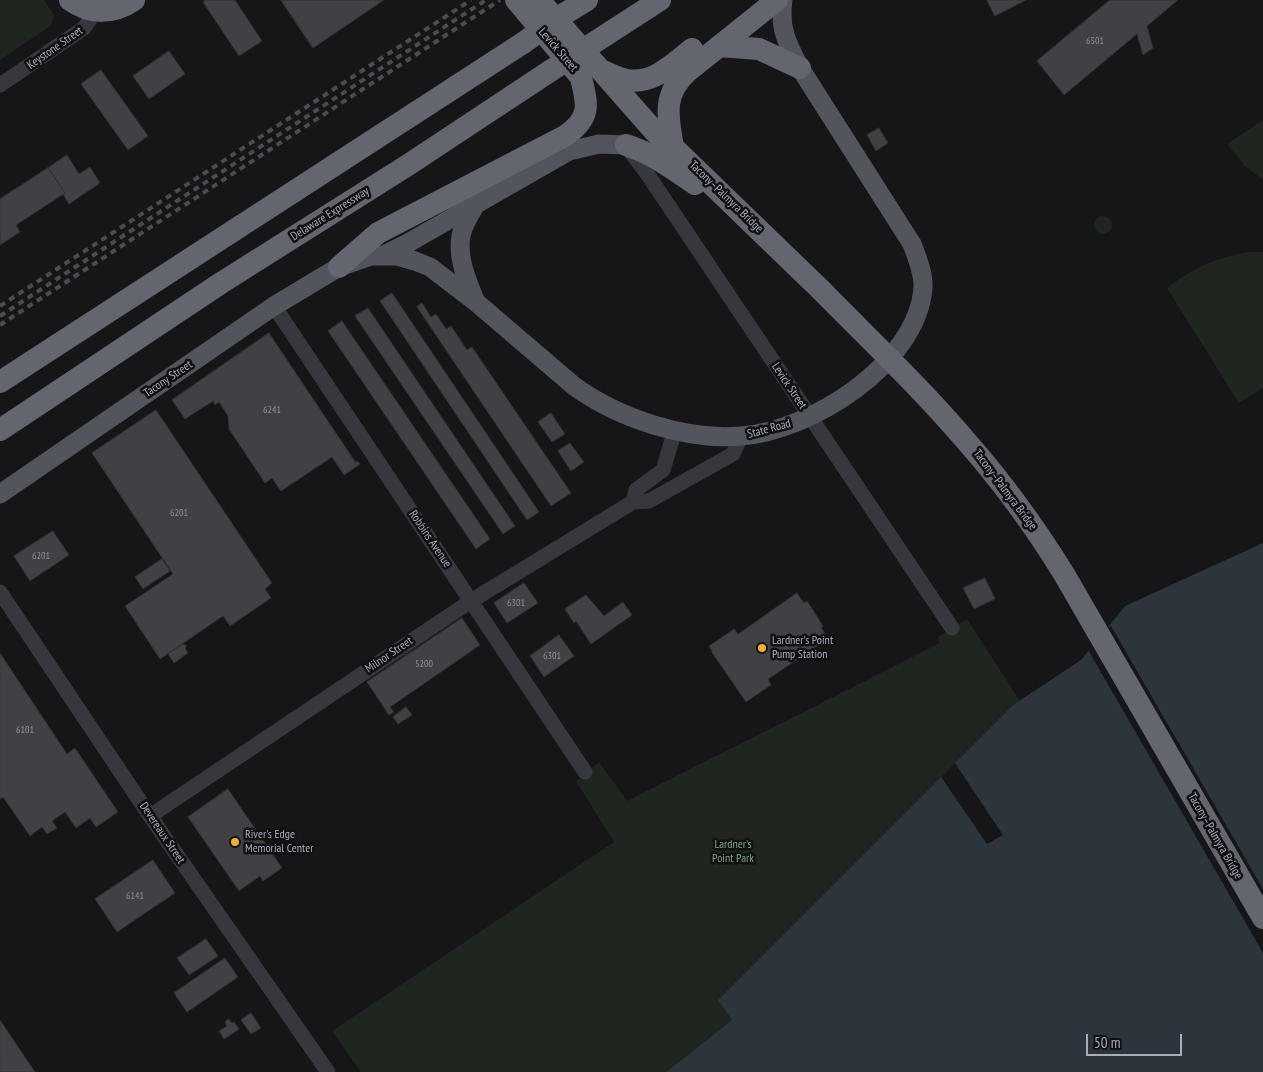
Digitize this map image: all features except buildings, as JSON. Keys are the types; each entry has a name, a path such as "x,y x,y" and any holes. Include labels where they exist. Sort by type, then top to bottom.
{"highway":[{"path":"70,0 80,8 95,12 111,10 134,0"},
{"name":"Levick Street","path":"516,0 590,73 656,132"},
{"name":"Levick Street","path":"539,0 590,73"},
{"path":"0,382 587,0"},
{"name":"Delaware Expressway","path":"0,430 221,283 408,165 660,0"},
{"path":"339,267 378,233 576,128 583,118 586,108 590,73 624,79 646,79 655,76 663,72 754,0"},
{"path":"673,147 668,118 668,104 672,90 681,78 777,0"},
{"path":"719,46 759,49 800,68"},
{"name":"Tacony–Palmyra Bridge","path":"656,132 822,291 967,440 997,477 1038,533 1064,574 1263,918"},
{"path":"626,145 646,152 664,162 753,224"}],"main road":[{"name":"State Road","path":"339,267 359,259 384,255 406,258 430,268 477,303 589,398 628,416 675,430 693,434 741,436 782,428 809,417 840,400 864,383 893,353 915,319 923,287 918,258 912,244 800,68 783,33 783,0"},
{"path":"384,255 408,244 560,155 578,148 610,143 626,145"},
{"path":"477,203 461,236 461,248 467,282 477,303"},
{"name":"Tacony Street","path":"0,494 274,306 339,267"}],"street":[{"name":"Keystone Street","path":"0,86 84,28 95,12"},
{"name":"Levick Street","path":"626,145 952,628"},
{"name":"Robbins Avenue","path":"274,306 585,772"},
{"name":"Milnor Street","path":"633,502 636,490 662,470 675,430"},
{"name":"Milnor Street","path":"150,816 471,601 633,502 649,501 733,454 741,436"},
{"name":"Devereaux Street","path":"0,592 150,816 328,1072"}],"green space":[{"path":"0,0 44,0 54,15 52,25 0,60"},
{"path":"1263,120 1263,180 1245,166 1227,144"},
{"path":"1103,216 1109,219 1112,225 1109,231 1103,234 1097,231 1094,225 1097,219"},
{"path":"1249,252 1263,252 1263,388 1239,403 1167,288 1205,264"},
{"name":"Lardner's Point Park","path":"967,619 1020,701 1013,705 718,1000 732,1020 666,1072 361,1072 332,1031 614,842 576,781 599,762 627,801 940,643 938,637"}],"shaded area":[{"path":"1263,543 1263,1072 666,1072 732,1020 718,1000 1013,705 1081,660 1125,606"}],"pier":[{"path":"1111,626 1263,889 1263,953 1087,648 1100,632"},
{"path":"955,763 1003,835 987,844 941,777"}],"railway":[{"path":"0,306 471,0"},
{"path":"0,316 486,0"},
{"path":"0,325 500,0"}],"place":[{"name":"Lardner's Point Pump Station","path":"762,648"},
{"name":"River's Edge Memorial Center","path":"235,842"}]}
